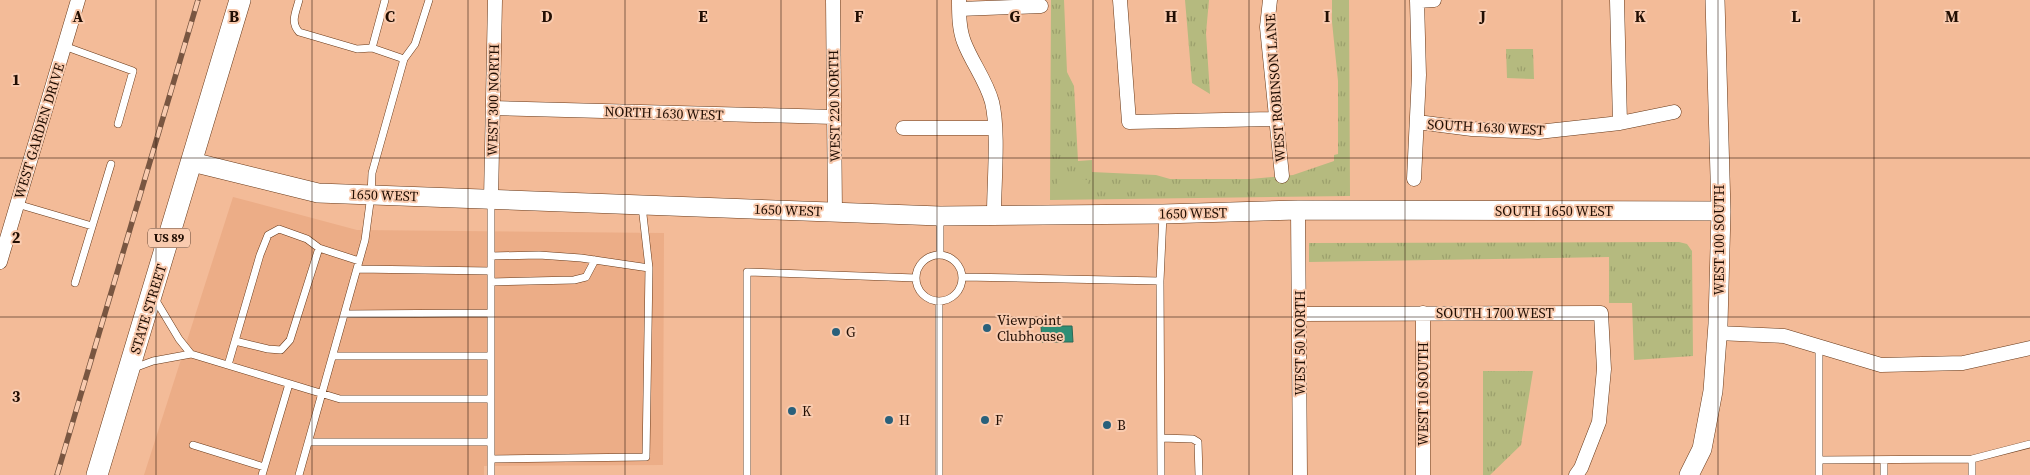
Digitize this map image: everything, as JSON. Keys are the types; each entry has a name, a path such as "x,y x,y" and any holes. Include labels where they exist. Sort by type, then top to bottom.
{"main road":[{"name":"STATE STREET","path":"97,475 240,0"}],"street":[{"name":"WEST GARDEN DRIVE","path":"0,262 77,0"},
{"name":"WEST 300 NORTH","path":"491,199 495,0"},
{"name":"WEST 220 NORTH","path":"833,0 835,212"},
{"path":"1120,0 1129,122 1275,119"},
{"name":"WEST ROBINSON LANE","path":"1270,0 1268,27 1275,119 1282,176"},
{"path":"1414,179 1419,75 1417,1 1434,0"},
{"path":"1614,0 1620,123"},
{"name":"WEST 100 SOUTH","path":"1689,475 1702,450 1713,391 1718,333 1721,211 1715,0"},
{"path":"994,214 995,128 992,104 988,88 964,42 959,24 959,4 1041,6"},
{"name":"NORTH 1630 WEST","path":"493,108 834,117"},
{"name":"SOUTH 1630 WEST","path":"1417,122 1472,129 1538,132 1620,123 1674,112"},
{"path":"904,128 995,128"},
{"name":"1650 WEST","path":"192,162 318,193 940,216 994,214 1163,214 1298,210 1388,211"},
{"name":"WEST 50 NORTH","path":"1298,210 1300,475"},
{"name":"SOUTH 1650 WEST","path":"1388,211 1721,211"},
{"name":"WEST 10 SOUTH","path":"1423,313 1423,475"},
{"name":"SOUTH 1700 WEST","path":"1300,314 1601,313 1604,369 1599,422 1581,468 1576,475"},
{"path":"1718,333 1784,336 1881,365 1963,363 2030,348"}],"lane":[{"path":"300,0 294,19 294,26 299,32 357,49 372,48 404,59"},
{"path":"372,48 385,0"},
{"path":"299,475 365,240 372,173 404,59 415,44 429,0"},
{"path":"64,46 132,71 118,124"},
{"path":"75,283 112,164"},
{"path":"491,199 491,475"},
{"path":"16,204 92,226"},
{"path":"491,459 646,456 649,268 642,205"},
{"path":"1161,475 1160,282 1163,214"},
{"path":"940,216 940,254"},
{"path":"228,365 260,255 268,235 279,229 307,239 319,248 358,265 491,271"},
{"path":"235,340 268,350 282,350 290,340 319,248"},
{"path":"940,254 953,259 962,270 963,277 962,284 956,294 951,298 939,301 927,298 923,294 916,278 917,270 926,258 940,254"},
{"path":"491,256 539,255 595,260 649,268"},
{"path":"491,282 574,280 586,277 595,260"},
{"path":"747,475 747,272 916,278"},
{"path":"963,277 1160,282"},
{"path":"152,294 167,320 191,354"},
{"path":"939,301 940,475"},
{"path":"345,314 491,313"},
{"path":"1819,346 1819,475"},
{"path":"129,370 153,361 191,354 340,400 491,400"},
{"path":"333,356 491,356"},
{"path":"262,475 289,384"},
{"path":"1161,438 1193,438 1198,442 1199,475"},
{"path":"309,442 491,442"},
{"path":"1819,460 1972,459 2030,444"},
{"path":"193,445 264,467"},
{"path":"1972,459 1972,475"},
{"path":"1884,460 1884,475"}],"shaded area":[{"path":"233,197 357,230 664,233 663,465 484,466 484,475 144,475"}],"green space":[{"path":"1051,0 1064,0 1067,72 1074,86 1078,161 1092,160 1092,172 1156,175 1170,179 1250,179 1293,175 1334,161 1334,155 1338,154 1338,81 1332,22 1332,0 1349,0 1350,196 1050,200"},
{"path":"1185,0 1209,0 1206,33 1210,94 1192,83"},
{"path":"1506,49 1533,49 1534,79 1507,78"},
{"path":"1057,180 1087,180 1087,198 1057,198"},
{"path":"1679,242 1687,244 1692,251 1693,356 1634,360 1632,303 1609,303 1609,257 1309,262 1309,243"},
{"path":"1483,371 1533,371 1521,445 1490,475 1483,475"}],"water":[{"path":"1041,326 1072,326 1073,342 1042,342"}],"railway":[{"path":"57,475 198,0"}],"place":[{"name":"Viewpoint Clubhouse","path":"987,328"},
{"name":"G","path":"836,332"},
{"name":"K","path":"792,411"},
{"name":"H","path":"889,420"},
{"name":"F","path":"985,420"},
{"name":"B","path":"1107,425"}]}
